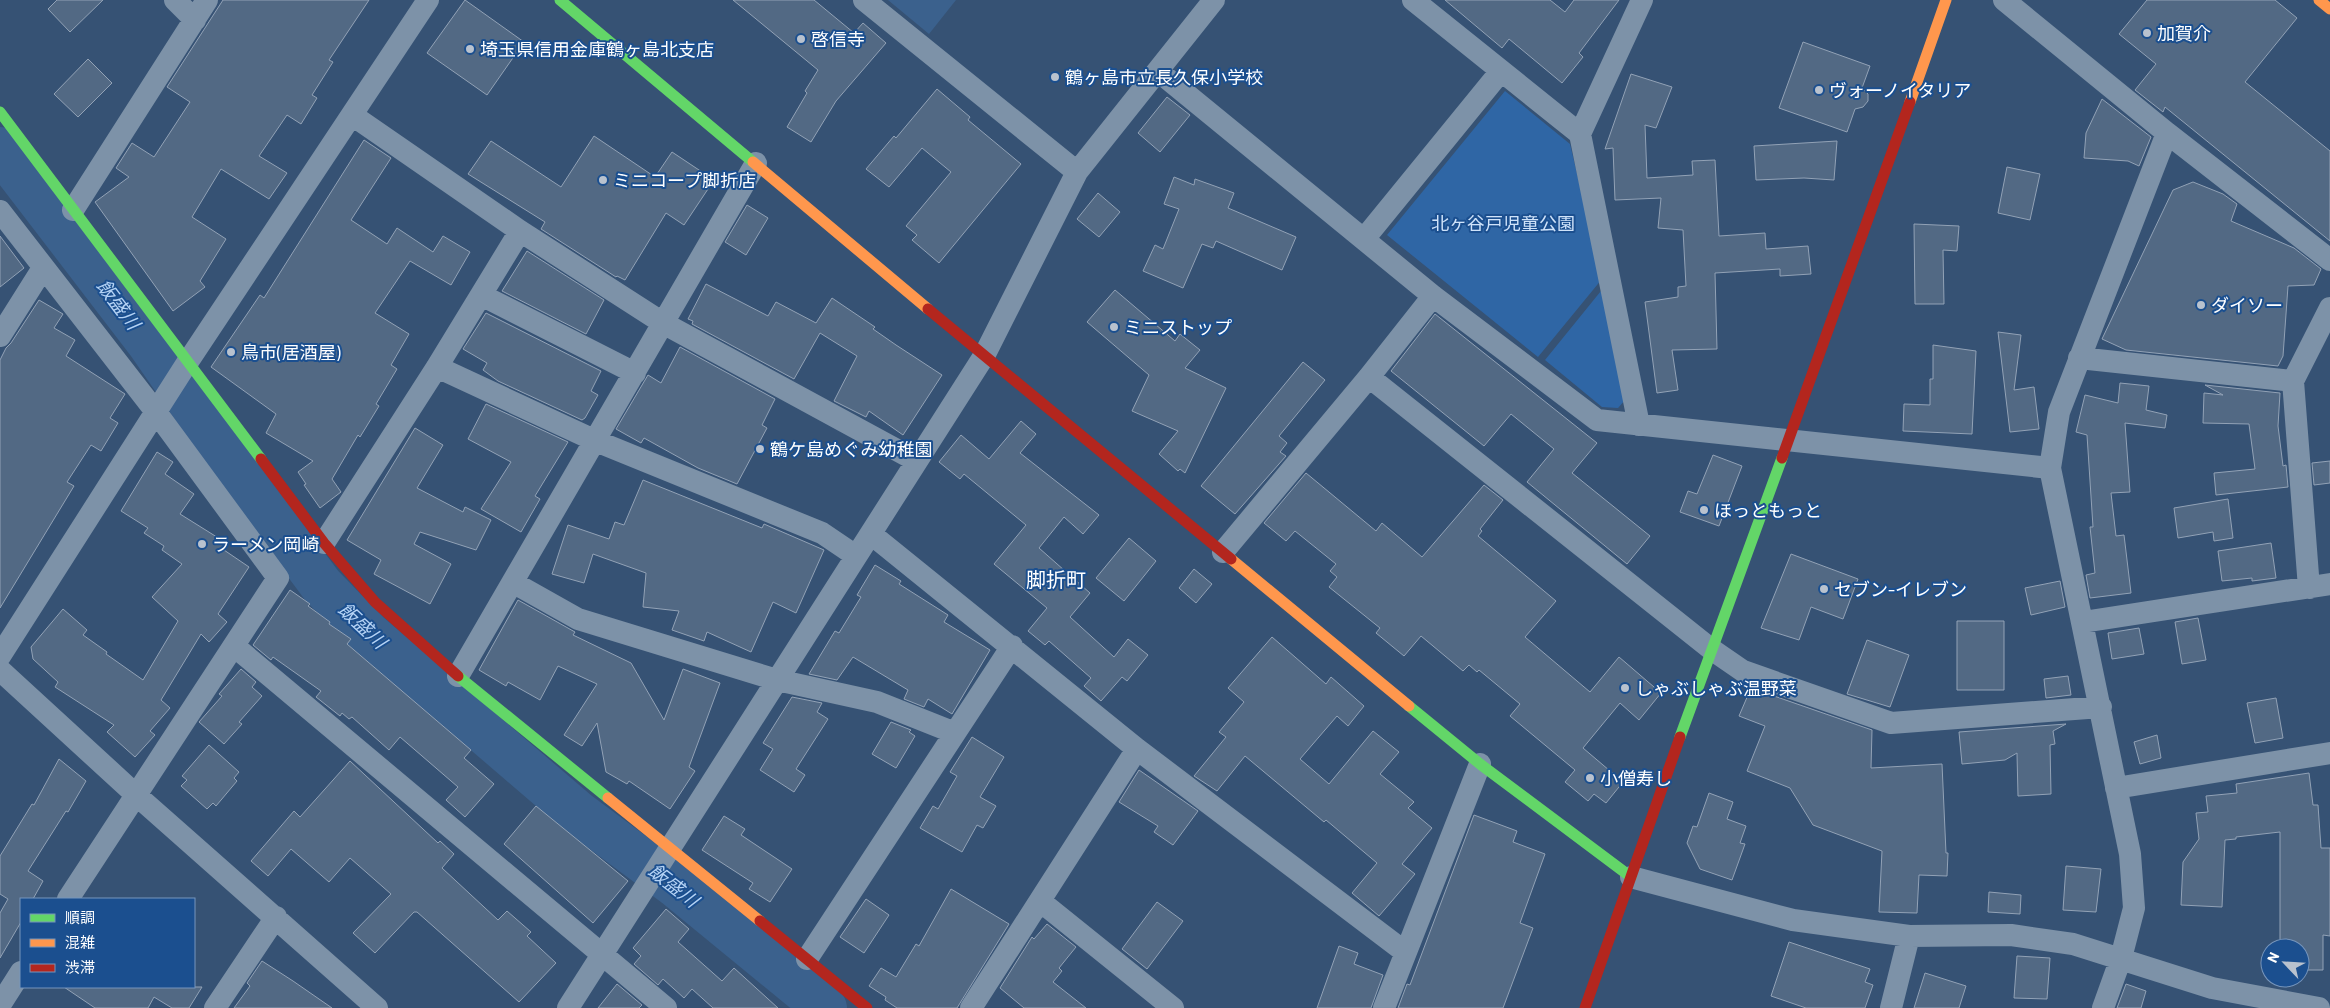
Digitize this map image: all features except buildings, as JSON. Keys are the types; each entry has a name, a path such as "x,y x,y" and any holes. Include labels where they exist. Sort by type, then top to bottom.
{"main road":[{"path":"560,0 984,356 1480,764 1631,877"},
{"path":"1584,1008 1711,649 1789,441 1946,0"},
{"path":"2319,0 2330,9"},
{"path":"0,112 324,543 375,602 458,676 867,1008"}],"street":[{"path":"175,0 195,20"},
{"path":"73,210 208,0"},
{"path":"0,656 187,363 428,0"},
{"path":"864,0 1077,172"},
{"path":"568,1008 984,356 1077,172 1214,0"},
{"path":"1413,0 1580,134"},
{"path":"1639,425 1580,134 1642,0"},
{"path":"2004,0 2167,133 2330,260"},
{"path":"1158,71 1433,296 1597,420 2050,468"},
{"path":"1364,239 1501,71"},
{"path":"352,114 520,231 663,323 917,461"},
{"path":"2103,1008 2121,958 2134,908 2130,854 2050,468 2059,412 2167,133"},
{"path":"458,676 514,583 756,163"},
{"path":"0,211 156,412 278,578 69,898"},
{"path":"324,543 437,367 520,231"},
{"path":"0,336 44,268"},
{"path":"481,295 635,373"},
{"path":"1224,552 1369,377 1433,296"},
{"path":"2083,622 2319,586 2293,381 2330,308"},
{"path":"2079,358 2293,381"},
{"path":"437,367 596,441 822,533 856,556"},
{"path":"1369,377 1711,649 1743,671 1891,723 2101,707"},
{"path":"871,534 1012,646 1137,749 1405,952"},
{"path":"514,583 578,619 777,680 877,702 955,733"},
{"path":"234,646 666,1008"},
{"path":"807,960 1012,646"},
{"path":"0,670 135,794 377,1008"},
{"path":"971,1008 1137,749"},
{"path":"2116,788 2330,753"},
{"path":"1384,1008 1480,764"},
{"path":"1631,877 1793,920 1909,936 2011,935 2073,944 2212,988 2319,1008"},
{"path":"1040,901 1173,1008"},
{"path":"215,1008 276,917"},
{"path":"1891,1008 1909,936"},
{"path":"0,1005 20,974"}],"green space":[{"name":"北ヶ谷戸児童公園","path":"1505,91 1570,144 1602,279 1538,357 1387,235"},
{"path":"1605,286 1625,400 1618,408 1602,407 1545,360"}],"shaded area":[{"path":"888,0 956,0 929,34"}],"waterway":[{"name":"飯盛川","path":"0,149 148,342 242,478 322,586 368,633 578,813 675,885 825,1008"}],"traffic: fast":[{"path":"560,0 753,162"},
{"path":"0,112 261,459"},
{"path":"1680,737 1782,458"},
{"path":"458,676 608,798"},
{"path":"1409,706 1480,764 1631,877"}],"traffic: slow":[{"path":"1910,102 1946,0"},
{"path":"2319,0 2330,9"},
{"path":"753,162 928,309"},
{"path":"1231,559 1409,706"},
{"path":"608,798 760,921"}],"traffic: jam":[{"path":"1782,458 1910,102"},
{"path":"928,309 1231,559"},
{"path":"261,459 324,543 375,602 458,676"},
{"path":"1585,1008 1680,737"},
{"path":"760,921 867,1008"}],"place":[{"name":"加賀介","path":"2147,33"},
{"name":"啓信寺","path":"801,39"},
{"name":"埼玉県信用金庫鶴ヶ島北支店","path":"470,49"},
{"name":"鶴ヶ島市立長久保小学校","path":"1055,77"},
{"name":"ヴォーノイタリア","path":"1819,90"},
{"name":"ミニコープ脚折店","path":"603,180"},
{"name":"ダイソー","path":"2201,305"},
{"name":"ミニストップ","path":"1114,327"},
{"name":"鳥市(居酒屋)","path":"231,352"},
{"name":"鶴ケ島めぐみ幼稚園","path":"760,449"},
{"name":"ほっともっと","path":"1704,510"},
{"name":"ラーメン岡崎","path":"202,544"},
{"name":"セブン-イレブン","path":"1824,589"},
{"name":"しゃぶしゃぶ温野菜","path":"1625,688"},
{"name":"小僧寿し","path":"1590,778"}],"district":[{"name":"脚折町","path":"1056,579"}]}
